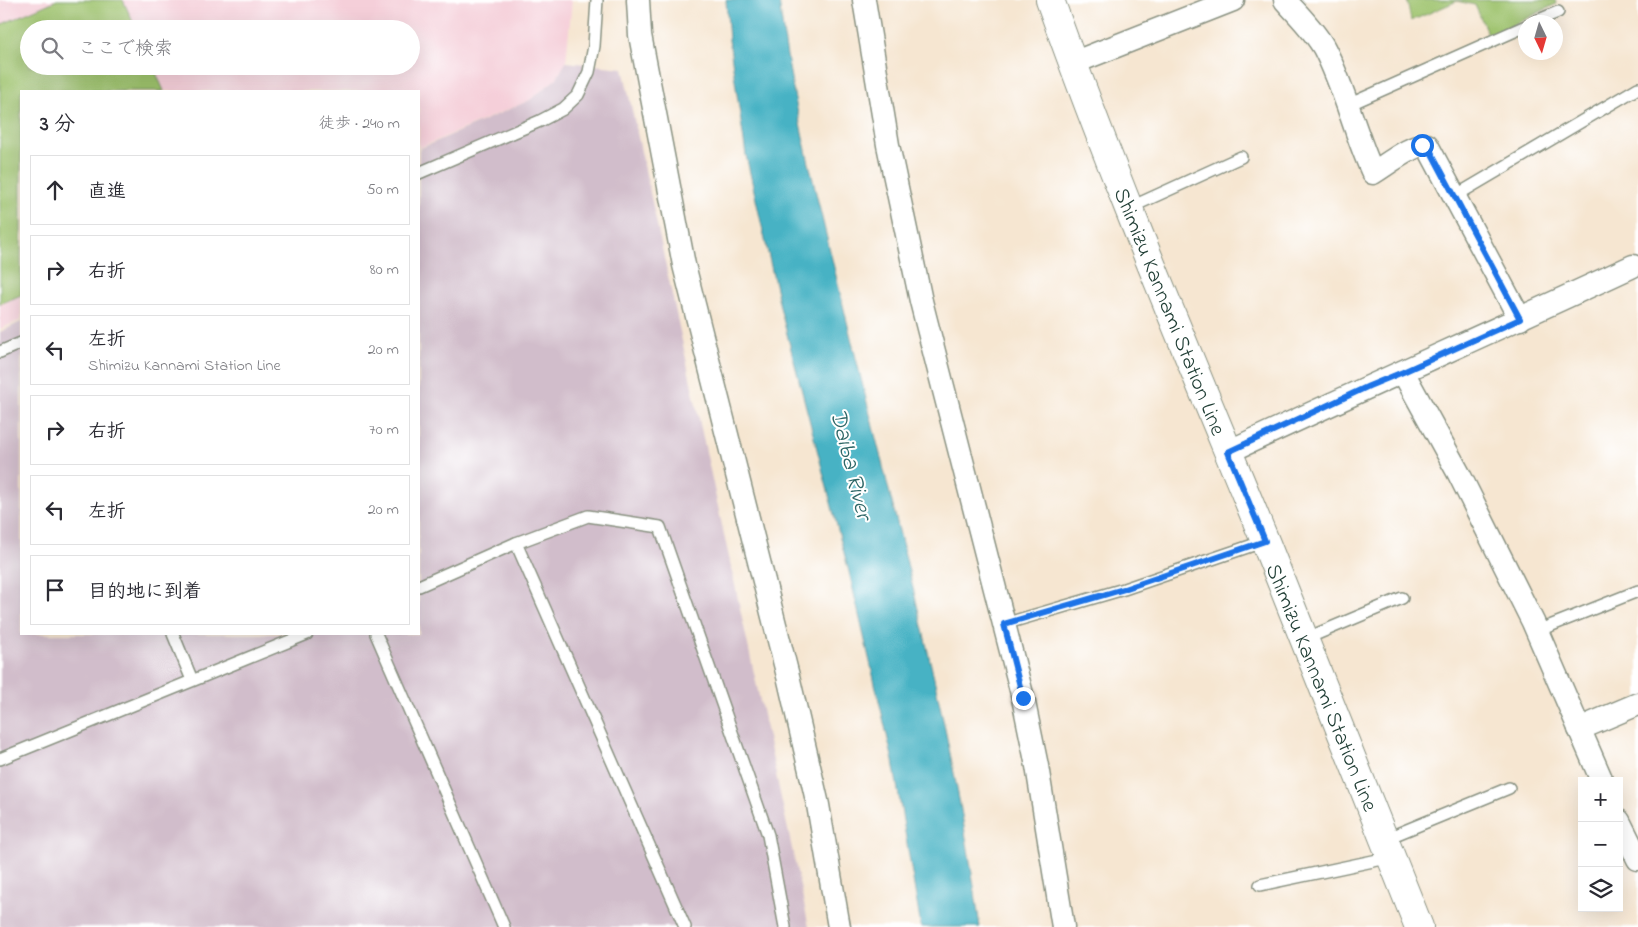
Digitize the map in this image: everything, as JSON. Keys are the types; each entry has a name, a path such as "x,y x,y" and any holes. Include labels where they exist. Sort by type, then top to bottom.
{"main road":[{"name":"Shimizu Kannami Station Line","path":"1050,0 1129,208 1265,541 1419,927"}],"street":[{"path":"638,0 640,35 684,265 794,699 818,805 838,927"},
{"path":"864,0 888,145 921,301 1023,698 1037,766 1063,927"},
{"path":"1073,63 1233,0"},
{"path":"1285,0 1323,47 1348,105 1373,173 1410,150 1422,145 1427,146 1520,319"},
{"path":"1228,452 1369,386 1636,269"},
{"path":"1403,372 1459,474 1537,631 1600,777"},
{"path":"1579,729 1638,704"},
{"path":"1620,822 1638,859"}],"lane":[{"path":"420,173 540,121 563,108 578,95 589,72 594,46 597,0"},
{"path":"1551,15 1558,12"},
{"path":"1348,105 1518,30"},
{"path":"1455,196 1638,88"},
{"path":"1129,208 1241,157"},
{"path":"0,352 20,343"},
{"path":"420,586 516,543 588,516 660,527 768,835 785,927"},
{"path":"1004,624 1124,589 1265,541"},
{"path":"516,543 685,927"},
{"path":"1537,631 1638,591"},
{"path":"1304,639 1402,598"},
{"path":"173,635 192,680"},
{"path":"0,759 304,635"},
{"path":"376,635 504,927"},
{"path":"1260,885 1388,848 1509,788"}],"shaded area":[{"path":"0,0 572,0 566,62 557,78 530,100 420,148 420,90 20,90 20,320 0,329"},
{"path":"566,62 623,68 809,927 0,927 0,332 20,322 20,635 420,635 420,149 530,100 557,78"}],"green space":[{"path":"57,0 123,0 132,20 20,20 20,75 157,75 164,90 20,90 20,295 0,304 0,25"},
{"path":"1407,0 1555,0 1556,4 1534,15 1518,15 1518,23 1489,37 1475,5 1457,1 1411,21"}],"water":[{"name":"Daiba River","path":"726,0 779,0 790,71 804,141 935,683 967,845 980,927 921,927 893,761 849,572 781,311 746,155 729,40"}],"route":[{"path":"1023,698 1004,624 1124,589 1265,541 1228,452 1369,386 1520,319 1429,148 1422,145"}]}
